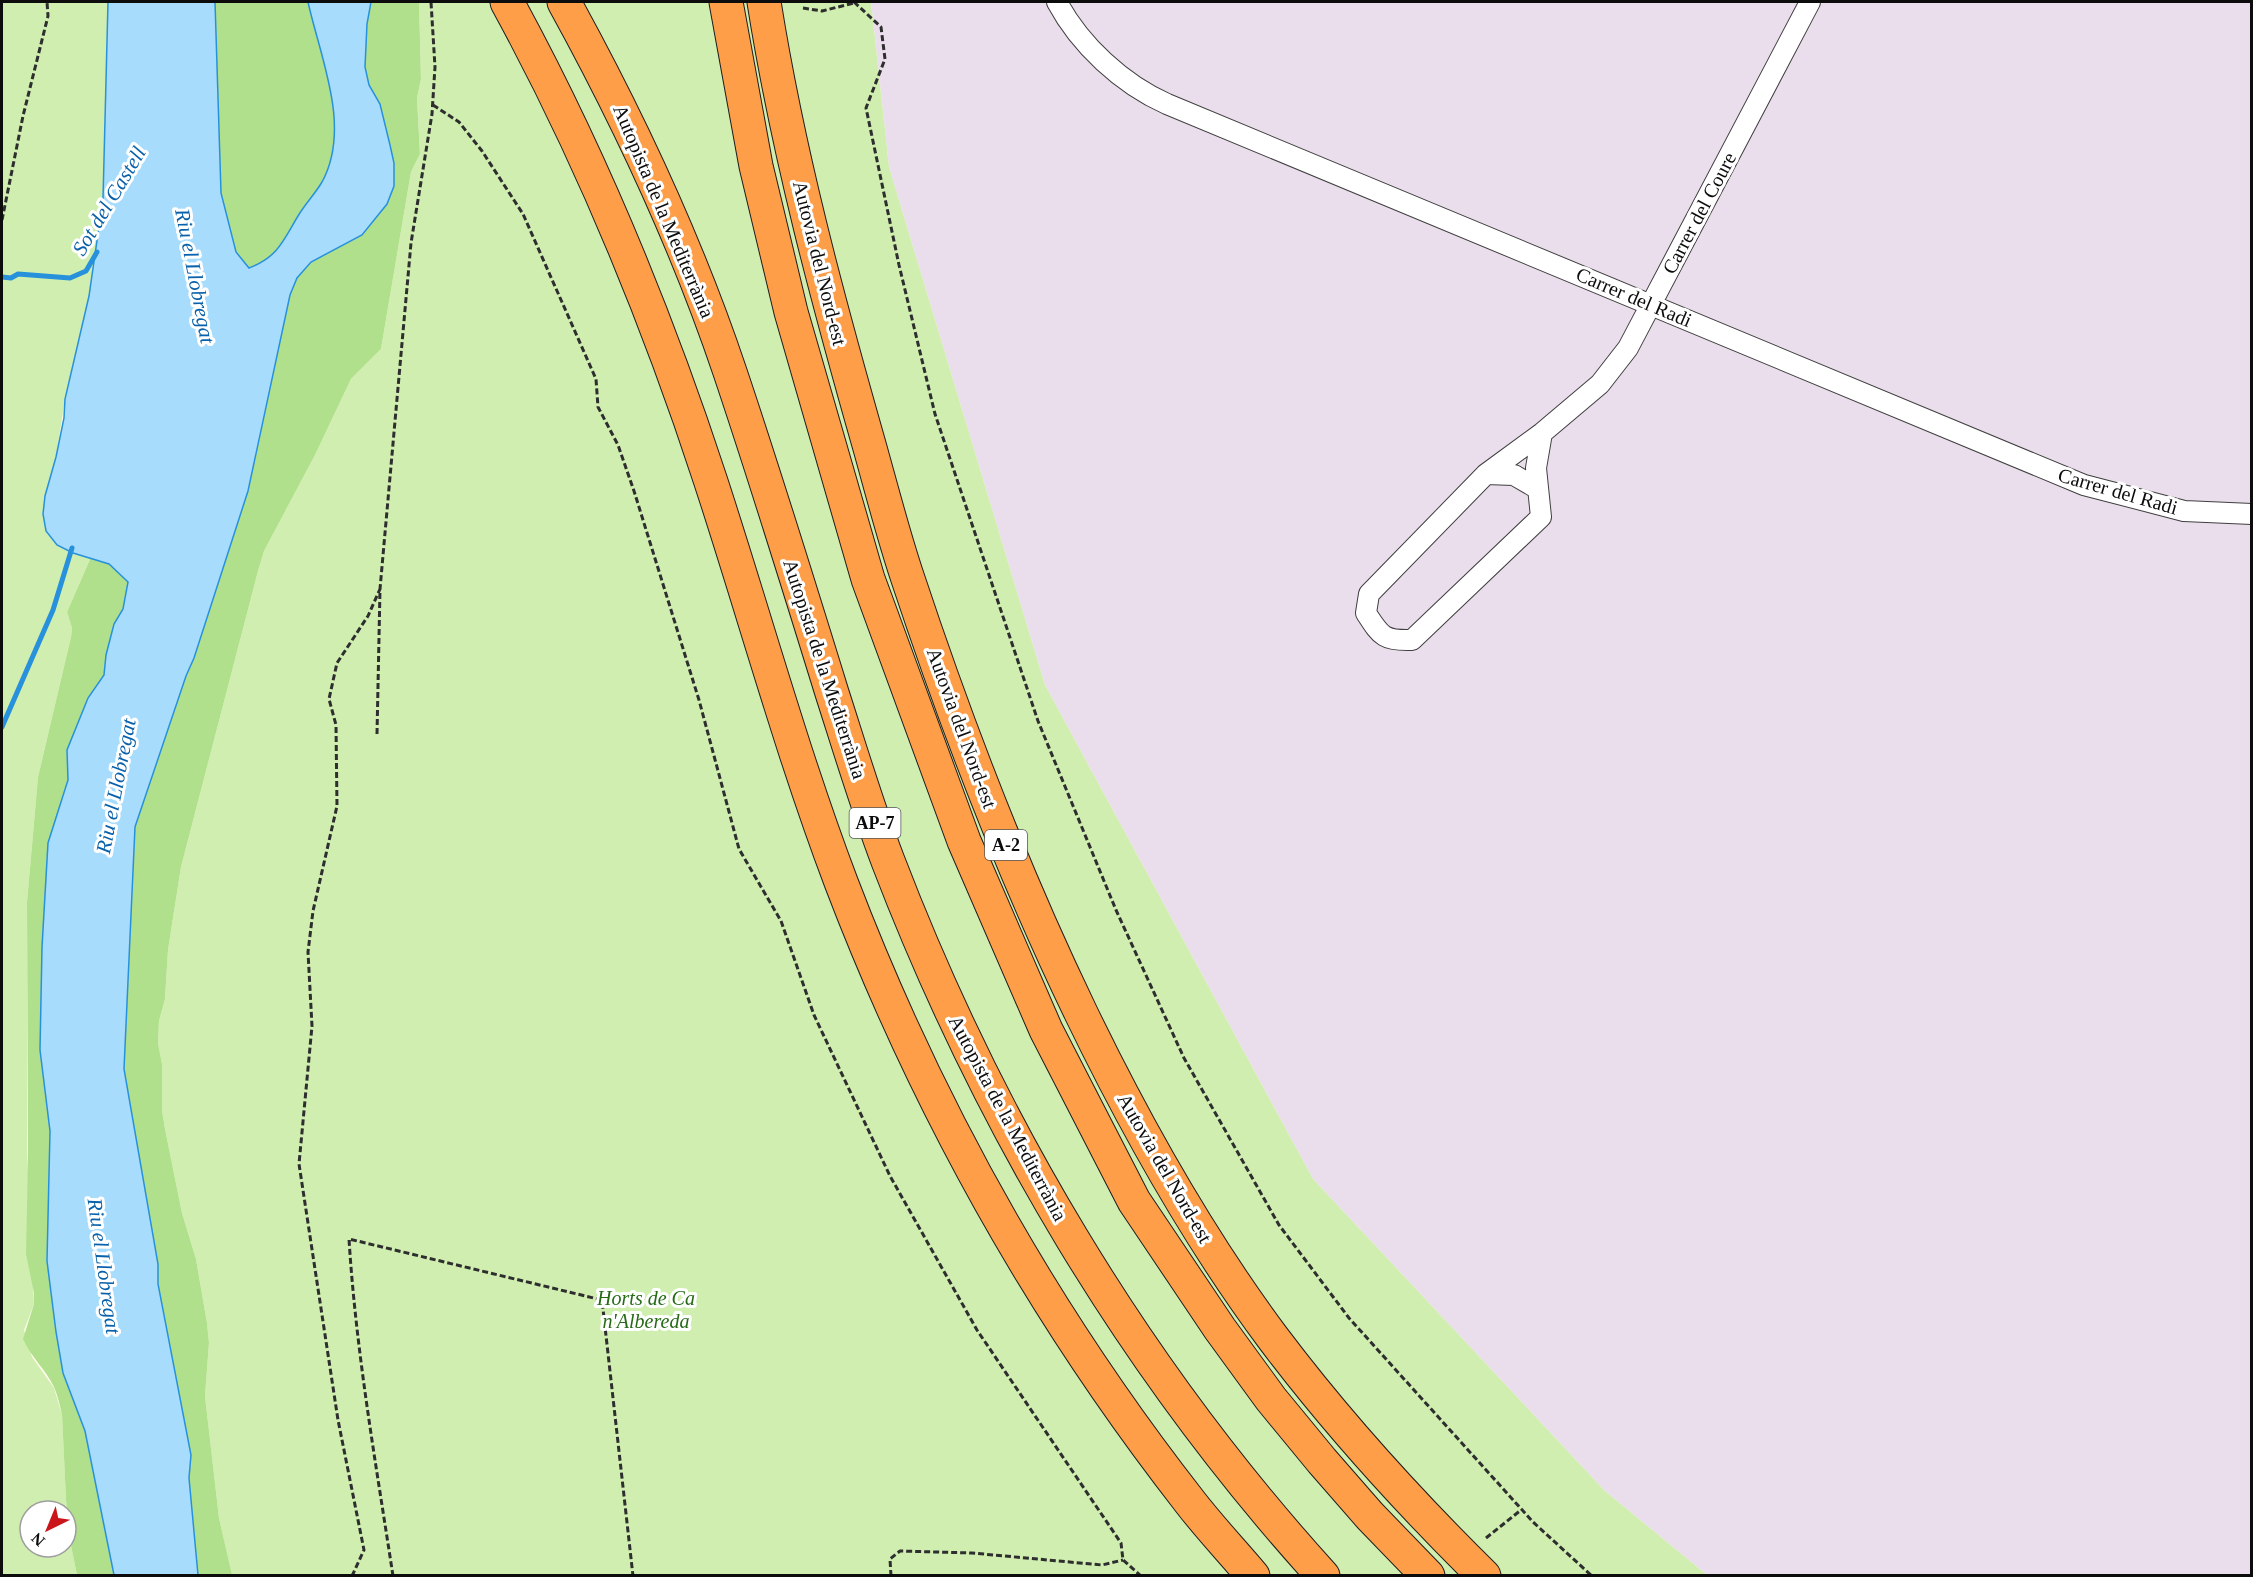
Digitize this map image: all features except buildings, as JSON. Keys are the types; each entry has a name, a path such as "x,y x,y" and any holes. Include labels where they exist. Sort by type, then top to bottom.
{"highway":[{"name":"AP-7","path":"507,2 576,135 648,302 710,478 801,767 839,878 892,1008 930,1089 993,1208 1050,1303 1115,1399 1191,1504 1253,1575"},
{"name":"Autopista de la Mediterrània","path":"564,2 602,70 699,284 730,371 856,768 889,861 946,998 989,1088 1089,1268 1152,1361 1245,1484 1294,1544 1323,1575"},
{"name":"Autovia del Nord-est","path":"726,2 756,166 791,312 868,579 964,841 1046,1030 1134,1201 1220,1329 1271,1399 1322,1461 1370,1516 1428,1575"},
{"name":"Autovia del Nord-est","path":"764,2 793,158 822,277 906,573 997,823 1046,940 1108,1069 1144,1137 1179,1197 1265,1327 1379,1468 1484,1575"}],"street":[{"name":"Carrer del Radi","path":"1057,2 1082,39 1129,83 1154,99 2084,485 2184,511 2252,514"},
{"name":"Carrer del Coure","path":"1542,433 1536,468 1541,517 1412,640 1396,641 1380,634 1366,614 1369,594 1486,474 1542,433 1600,384 1628,348 1810,2"},
{"path":"1486,474 1514,475 1538,489"}],"path":[{"path":"2,220 23,116 48,16 47,2"},
{"path":"377,734 380,589 411,243 433,105 435,67 431,2"},
{"path":"803,9 822,11 855,2 880,27 885,58 866,108 899,265 935,414 1038,721 1116,910 1184,1059 1279,1225 1349,1318 1521,1510 1592,1575"},
{"path":"433,105 459,122 523,214 596,379 598,407 618,445 634,490 699,700 739,849 781,921 814,1015 890,1176 977,1330 1121,1543 1123,1560 1141,1575"},
{"path":"351,1575 364,1550 338,1420 299,1164 312,1026 308,952 313,911 337,806 336,725 329,699 338,663 369,616 380,589"},
{"path":"393,1575 365,1389 352,1285 349,1239 602,1300 633,1575"},
{"path":"1486,1538 1521,1510"},
{"path":"891,1575 890,1559 900,1551 972,1553 1102,1565 1123,1560"}],"shaded area":[{"path":"871,2 2251,2 2251,1575 1707,1575 1605,1491 1313,1179 1045,685 889,167"}],"green space":[{"path":"2,2 108,2 103,199 89,296 65,399 56,457 45,496 73,553 91,557 67,612 72,628 71,637 38,777 27,902 27,1149 34,1304 24,1330 32,1357 54,1388 62,1415 66,1499 18,1499 18,1559 74,1559 77,1575 2,1576"},
{"path":"215,2 308,2 331,92 334,139 331,161 322,182 276,252 266,261 249,268 236,252 221,193"},
{"path":"371,2 419,2 421,79 417,98 420,154 411,172 381,349 351,379 315,455 264,551 181,867 168,950 165,999 159,1021 162,1110 182,1213 196,1259 207,1323 209,1343 205,1396 219,1518 232,1575 198,1575 189,1478 191,1455 158,1284 158,1264 124,1069 135,827 194,658 248,491 290,295 297,278 311,262 362,235 394,163 380,104 369,85 365,67 367,24"},
{"name":"Horts de Ca n'Albereda","path":"419,2 871,2 889,167 1045,685 1313,1179 1605,1491 1707,1575 232,1576 219,1518 205,1396 209,1343 207,1323 196,1259 182,1213 162,1110 159,1021 165,999 168,950 181,867 264,551 315,455 351,379 381,349 411,172 420,154 417,98 421,79"},
{"path":"91,557 109,564 128,581 123,608 114,624 106,655 104,675 88,698 68,750 68,780 48,843 42,947 40,1050 50,1131 47,1261 56,1332 63,1373 85,1431 114,1575 77,1575 74,1559 78,1559 78,1499 66,1499 62,1415 51,1381 23,1339 34,1304 26,1254 27,902 38,777 71,637 72,628 67,612"}],"water":[{"name":"Riu el Llobregat","path":"108,2 215,2 221,193 236,252 249,268 267,259 284,241 322,182 331,161 334,115 331,92 308,2 371,2 367,24 365,67 369,85 380,104 394,163 394,186 387,204 362,235 311,262 297,278 290,295 248,491 194,658 135,827 124,1069 158,1264 158,1284 191,1455 189,1478 198,1575 114,1575 85,1431 63,1373 47,1261 50,1131 40,1050 42,947 48,843 68,780 67,750 88,698 104,675 106,655 114,624 123,609 128,582 109,564 73,553 57,545 46,531 43,514 45,496 64,418 65,399 89,296 103,199"}],"waterway":[{"name":"Sot del Castell","path":"2,277 11,278 18,274 70,278 86,271 97,252"},
{"path":"2,727 53,610 72,548"}]}
